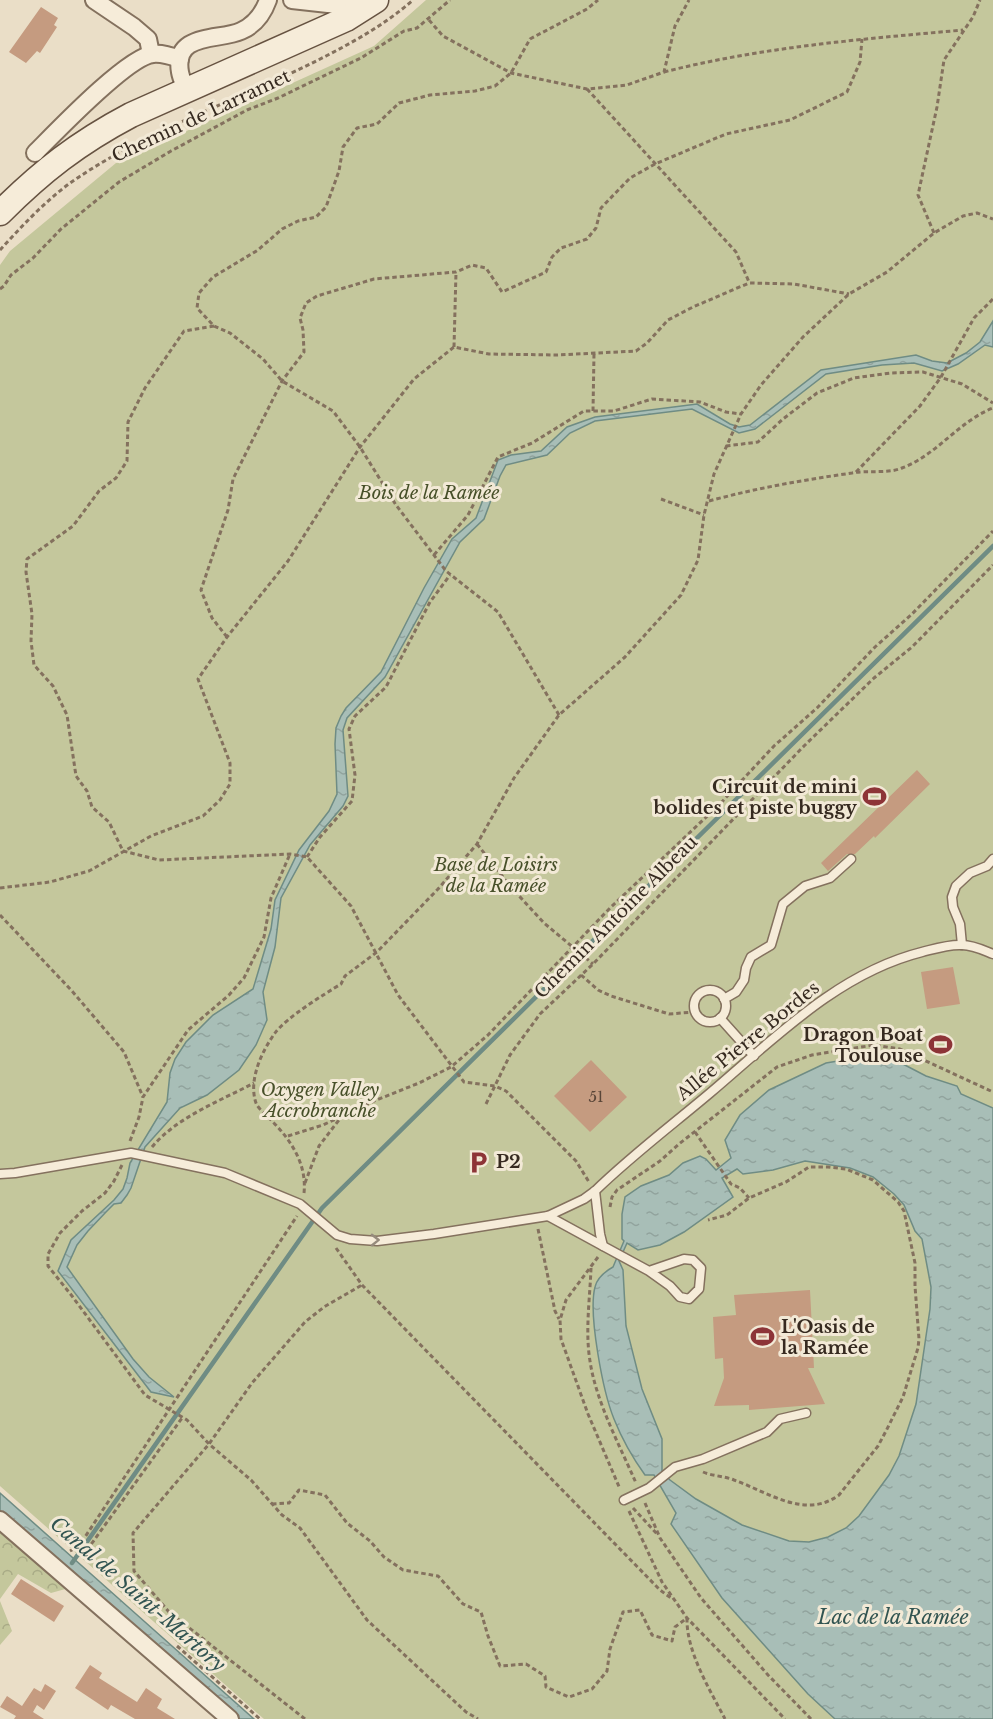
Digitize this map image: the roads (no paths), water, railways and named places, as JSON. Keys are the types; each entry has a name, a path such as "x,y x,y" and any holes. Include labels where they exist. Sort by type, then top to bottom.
{"main road":[{"name":"Chemin de Larramet","path":"0,213 32,181 79,145 131,115 346,19 370,4"}],"street":[{"path":"94,0 148,39 151,54"},
{"path":"186,90 180,72 180,59 187,47 194,41 232,34 251,25 259,19 268,0"},
{"path":"292,0 370,4"},
{"path":"35,153 99,91 130,66 151,54 164,54 180,59"},
{"path":"0,1520 230,1719"}],"lane":[{"path":"724,999 736,992 744,980 751,957 771,945 783,904 805,886 830,878 851,859"},
{"path":"962,945 960,924 953,907 952,897 956,886 970,873 987,867 993,859"},
{"name":"Allée Pierre Bordes","path":"0,1174 128,1153 147,1156 225,1173 300,1203 337,1235 350,1239 377,1241 452,1232 548,1216 584,1199 595,1191 754,1056 834,992 870,971 904,956 937,948 962,945 993,954"},
{"path":"708,990 717,992 724,999 725,1009 720,1018 711,1023 701,1020 694,1012 694,1002 699,994 708,990"},
{"path":"720,1018 754,1056"},
{"path":"595,1191 603,1246"},
{"path":"548,1216 630,1259 670,1286 680,1297 689,1299 699,1290 701,1268 693,1260 684,1259 649,1271"},
{"path":"624,1500 649,1488 675,1467 767,1432 780,1419 806,1413"}],"water":[{"path":"993,321 993,347 985,345 958,364 942,371 914,363 882,365 826,374 755,429 739,433 692,409 595,421 570,433 547,455 506,465 484,519 460,542 385,677 347,718 343,730 348,796 343,806 310,845 281,898 275,947 263,992 267,1020 256,1045 239,1070 207,1095 180,1108 145,1147 127,1195 121,1203 114,1204 88,1231 77,1245 67,1267 133,1359 149,1377 174,1397 151,1392 58,1271 71,1240 123,1189 130,1163 167,1102 170,1073 175,1059 186,1042 213,1015 253,989 271,929 275,900 299,850 329,811 337,794 335,744 336,728 341,716 381,672 452,539 476,518 498,460 511,455 541,451 567,427 595,417 697,404 730,424 739,427 750,425 821,370 916,355 932,361 947,363 980,342"},
{"name":"Lac de la Ramée","path":"868,1056 901,1063 926,1076 957,1086 961,1094 993,1108 993,1719 835,1719 808,1694 722,1598 671,1524 676,1513 654,1475 645,1475 620,1434 605,1391 595,1334 593,1299 598,1281 613,1267 624,1241 622,1239 622,1214 625,1197 641,1186 669,1175 683,1163 700,1156 716,1170 731,1158 725,1140 740,1115 769,1090 826,1063","holes":["805,1161 850,1168 873,1177 894,1194 904,1205 915,1231 922,1239 931,1287 930,1309 916,1404 899,1456 889,1475 859,1516 846,1528 828,1537 809,1542 789,1541 742,1525 696,1499 662,1472 662,1439 642,1389 626,1326 623,1270 619,1261 627,1243 638,1250 660,1245 684,1232 733,1197 722,1178 737,1169 743,1174 773,1170"]},
{"path":"0,1493 254,1719 238,1719 0,1512"}],"waterway":[{"name":"Canal de Saint-Martory","path":"72,1563 322,1208 993,546"}],"place":[{"name":"Circuit de mini bolides et piste buggy","path":"875,797"},
{"name":"Dragon Boat Toulouse","path":"941,1045"},
{"name":"P2","path":"478,1162"},
{"name":"L'Oasis de la Ramée","path":"763,1337"}],"park label":[{"name":"Bois de la Ramée","path":"429,493"},
{"name":"Base de Loisirs de la Ramée","path":"496,875"},
{"name":"Oxygen Valley Accrobranche","path":"320,1100"}]}
